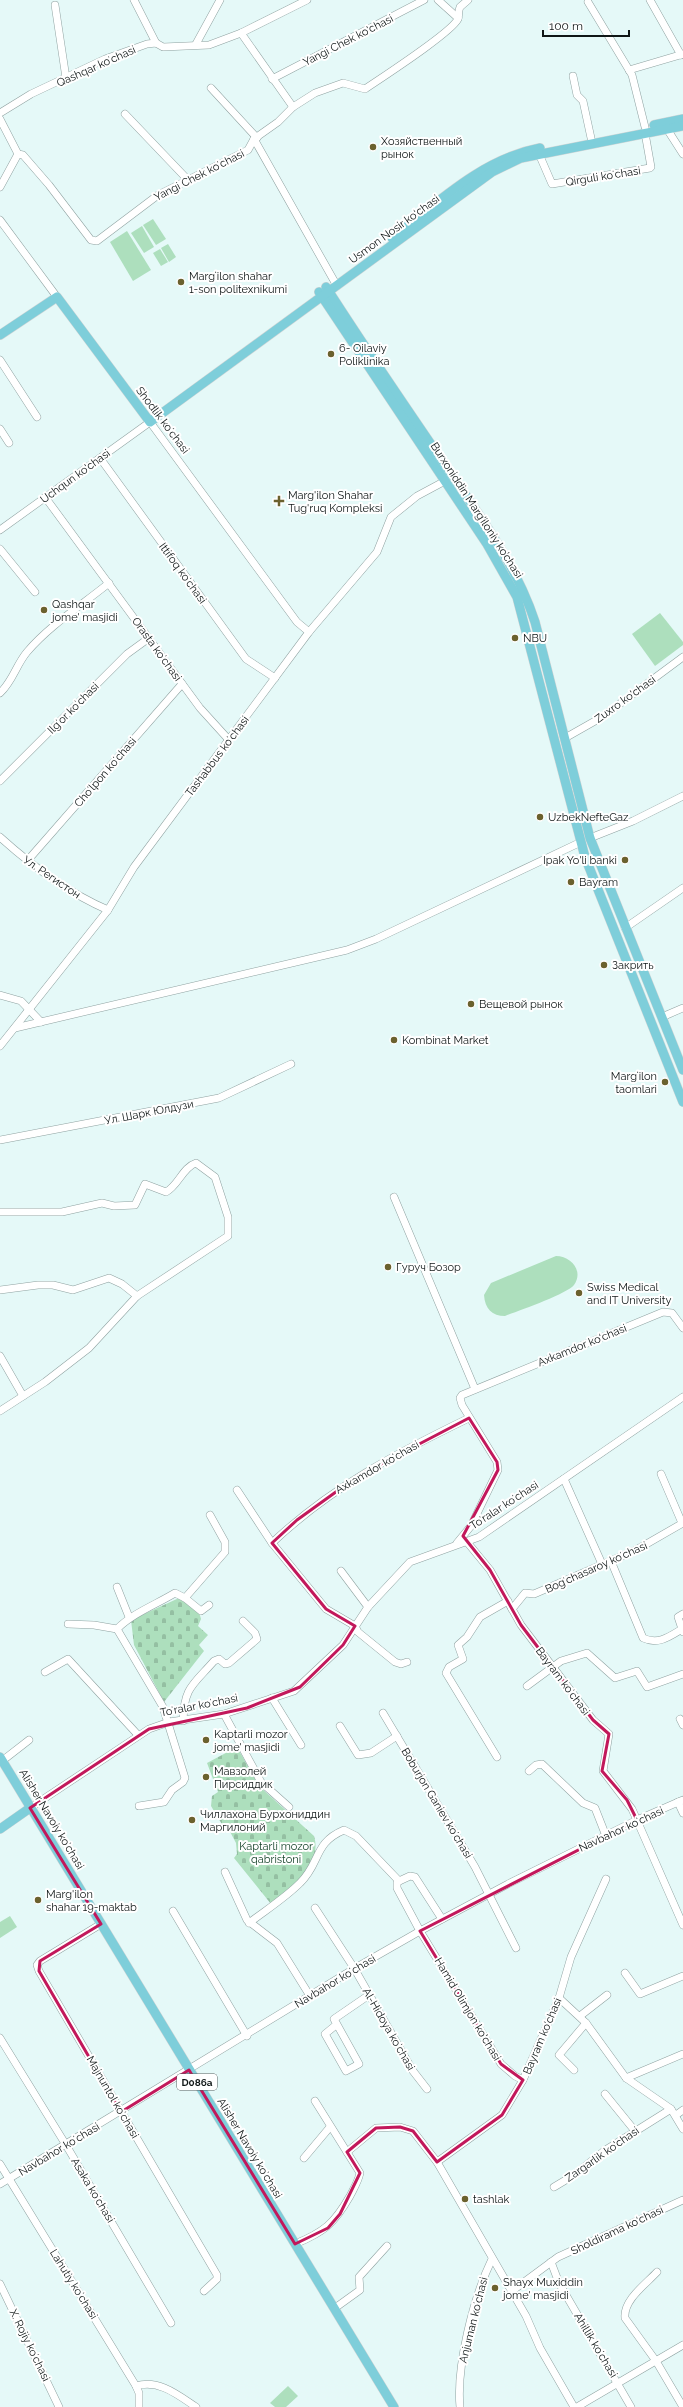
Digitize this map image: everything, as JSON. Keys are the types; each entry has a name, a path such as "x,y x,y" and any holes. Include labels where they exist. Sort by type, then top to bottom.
{"main road":[{"name":"Usmon Nosir ko‘chasi","path":"327,289 492,172 521,158 645,130 683,119"},
{"name":"Usmon Nosir ko‘chasi","path":"645,130 667,129 683,126"},
{"name":"Usmon Nosir ko‘chasi","path":"150,422 302,313 327,289 460,186 496,162 523,151 591,138 620,135"},
{"name":"Burxoniddin Marg’iloniy ko’chasi","path":"327,289 450,480 517,597 586,840 625,928 683,1070"},
{"path":"0,335 57,297"},
{"name":"Shodlik koʻchasi","path":"57,297 150,422"},
{"name":"Burxoniddin Marg’iloniy ko’chasi","path":"450,480 516,573 525,592 565,738 593,879 683,1102"},
{"name":"Alisher Navoiy koʻchasi","path":"1,1759 394,2407"},
{"name":"Toʻralar koʻchasi","path":"0,1829 30,1808"}],"street":[{"path":"134,0 156,43"},
{"path":"196,44 220,0"},
{"name":"Qashqar koʻchasi","path":"0,113 31,94 105,59 147,44 156,43 163,47 196,44 209,45 241,33 307,0"},
{"name":"Yangi Chek ko'chasi","path":"272,79 424,0"},
{"path":"438,0 458,18"},
{"name":"Yangi Chek koʻchasi","path":"18,154 23,155 94,241 158,195 248,150 255,138 278,122 293,107 316,93 342,83 365,89 413,56 458,18 460,7 468,0"},
{"path":"629,70 682,55 650,0"},
{"path":"588,2 629,70 645,130"},
{"path":"54,5 66,78"},
{"path":"241,33 293,107"},
{"path":"573,76 577,95 584,101 591,138"},
{"path":"211,88 255,138 327,289"},
{"path":"125,114 188,180"},
{"path":"0,119 18,154 0,188"},
{"path":"667,129 683,154"},
{"name":"Qirguli koʻchasi","path":"539,154 552,184 650,168 645,130"},
{"name":"Shodlik koʻchasi","path":"0,220 57,297"},
{"path":"0,360 37,417"},
{"name":"Shodlik koʻchasi","path":"150,422 297,622 309,632"},
{"name":"Uchqun ko'chasi","path":"0,530 150,422"},
{"path":"0,429 9,443"},
{"name":"Ittifoq koʻchasi","path":"100,458 246,659 275,678"},
{"name":"Tashabbus koʻchasi","path":"0,1046 108,910 134,867 309,632 377,552 391,517 417,496 450,480"},
{"name":"Orasta koʻchasi","path":"45,497 200,708 229,740"},
{"path":"0,548 35,592"},
{"path":"0,693 12,680 26,653 46,633 109,583"},
{"name":"Ilgʻor koʻchasi","path":"0,781 127,654 149,638"},
{"name":"Zuxro ko'chasi","path":"565,738 602,717 683,657"},
{"name":"Choʻlpon koʻchasi","path":"28,860 182,684"},
{"path":"15,1028 346,950 376,939 586,840 633,821 683,796"},
{"name":"Ул. Регистон","path":"0,837 28,860 89,902 108,910"},
{"path":"625,928 683,888"},
{"path":"0,995 21,1001 40,1022"},
{"path":"662,1017 683,1008"},
{"name":"Ул. Шарк Юлдузи","path":"0,1140 219,1098 291,1064"},
{"path":"0,1212 62,1212 102,1203 114,1206 135,1205 145,1184 166,1192 172,1189 190,1167 196,1163 215,1177 228,1217 228,1236 137,1296 89,1348 45,1382 0,1411"},
{"path":"394,1197 475,1389"},
{"path":"0,1290 38,1285 53,1285 74,1290 109,1278 122,1284 137,1296"},
{"name":"Axkamdor ko‘chasi","path":"469,1418 460,1398 462,1394 663,1312 672,1313 683,1328"},
{"path":"0,1356 23,1396"},
{"name":"Toʻralar koʻchasi","path":"30,1808 138,1735 169,1722 224,1714 294,1691 343,1645 368,1607 410,1562 457,1543 467,1542 490,1530 683,1397"},
{"path":"457,1543 471,1526 498,1470 497,1462 469,1418"},
{"name":"Axkamdor koʻchasi","path":"272,1543 297,1520 358,1476 469,1418"},
{"path":"661,1474 683,1523"},
{"path":"564,1480 602,1564"},
{"path":"237,1490 272,1543 326,1609 355,1626 358,1632 395,1662 401,1664 407,1662"},
{"path":"185,1598 226,1550 225,1542 210,1515"},
{"name":"Bogʻchasaroy koʻchasi","path":"512,1609 526,1593 534,1594 611,1560 653,1541 683,1523"},
{"name":"Bayram koʻchasi","path":"467,1542 490,1570 521,1625 593,1720 609,1734 603,1770 610,1782 627,1800 637,1820"},
{"path":"611,1560 643,1638 651,1641 659,1641 682,1631 680,1615"},
{"path":"341,1571 368,1607"},
{"path":"117,1587 130,1617"},
{"path":"117,1630 130,1617 152,1607 175,1593 185,1598 201,1611 209,1605"},
{"path":"497,1757 446,1673 449,1667 463,1659 458,1645 467,1637 476,1621 508,1601"},
{"path":"183,1721 183,1705 187,1692 214,1661 219,1659 225,1664 229,1663 257,1639 256,1633 243,1621"},
{"path":"68,1624 94,1625 117,1630 163,1707 169,1722 185,1779 172,1790 164,1802 139,1806"},
{"path":"527,1686 560,1661 587,1653 615,1678 637,1671 647,1687 683,1674"},
{"path":"45,1672 68,1659 138,1735"},
{"path":"272,1698 301,1745"},
{"name":"Boburjon Ganiev koʻchasi","path":"383,1713 442,1810 488,1893 516,1948"},
{"path":"224,1714 262,1782 289,1807"},
{"path":"340,1726 356,1754 360,1755 371,1753 397,1736"},
{"path":"1,1759 29,1740"},
{"path":"529,1770 536,1765 542,1764 583,1803 595,1808 606,1836"},
{"path":"681,1801 683,1813"},
{"name":"Navbahor koʻchasi","path":"0,2184 247,2036 354,1968 442,1918 488,1893 637,1820 681,1801"},
{"path":"637,1820 683,1925"},
{"path":"249,1923 301,1883 311,1871 324,1844 341,1831 348,1830 399,1881 410,1876 415,1877 442,1918"},
{"path":"225,1872 249,1923 277,1943 310,1996"},
{"name":"Bayram ko'chasi","path":"437,2162 502,2115 523,2080 559,1998 572,1957 606,1879"},
{"name":"Hamid Olimjon ko'chasi","path":"399,1881 396,1884 397,1888 420,1931 501,2064 515,2076 523,2080"},
{"name":"Al-Hidoya koʻchasi","path":"315,1908 354,1968 413,2071 427,2089"},
{"path":"173,1911 247,2036"},
{"name":"Majnuntol koʻchasi","path":"101,1924 40,1961 37,1965 217,2275 217,2279 204,2291"},
{"path":"625,1973 640,1994 683,1976"},
{"path":"336,2025 325,2034 346,2071 359,2064 334,2019 369,1995"},
{"path":"580,2016 607,1995"},
{"path":"559,1998 586,2023 626,2078 671,2109 676,2115 683,2129"},
{"path":"574,2070 559,2055 586,2023"},
{"name":"Asaka koʻchasi","path":"0,2038 66,2145 171,2323"},
{"path":"626,2078 683,2054"},
{"path":"605,2094 635,2130"},
{"path":"295,2244 328,2228 340,2214 358,2182 360,2173 315,2101"},
{"name":"Zargarlik ko'chasi","path":"554,2187 635,2130 671,2109"},
{"path":"676,2115 683,2110"},
{"path":"304,2158 330,2127"},
{"name":"Anjuman koʻchasi","path":"348,2152 376,2128 400,2127 413,2131 437,2162 526,2316 540,2348 574,2407"},
{"name":"Lahutiy koʻchasi","path":"0,2164 136,2386 139,2393 139,2407"},
{"name":"Sholdirama ko‘chasi","path":"512,2291 551,2262 683,2200"},
{"path":"335,2308 360,2290 359,2277 387,2246"},
{"name":"Anjuman koʻchasi","path":"460,2407 463,2356 482,2280 492,2258"},
{"name":"Ahillik koʻchasi","path":"551,2262 559,2283 632,2407"},
{"path":"657,2272 629,2301 625,2311 626,2318 656,2362 683,2407"},
{"name":"X. Rojiy koʻchasi","path":"0,2284 59,2407"},
{"path":"577,2407 683,2345"},
{"path":"136,2386 156,2384 196,2407"}],"highlighted area":[{"path":"469,1418 497,1462 498,1470 463,1536 490,1570 521,1625 593,1720 609,1734 602,1771 627,1800 637,1820 420,1931 501,2064 523,2080 502,2115 437,2162 413,2131 400,2127 376,2128 347,2152 360,2173 340,2214 328,2228 295,2244 189,2070 121,2112 39,1971 40,1961 101,1924 30,1808 149,1729 247,1708 300,1687 343,1645 355,1626 326,1609 272,1543 297,1520 358,1476"}],"green space":[{"path":"153,219 166,239 156,245 143,225"},
{"path":"142,226 154,247 144,253 131,233"},
{"path":"127,231 151,270 133,281 110,242"},
{"path":"168,244 176,257 169,262 161,248"},
{"path":"160,249 168,262 161,266 153,253"},
{"path":"660,613 683,642 683,645 655,666 632,634"},
{"path":"556,1256 571,1261 577,1270 577,1280 570,1289 542,1302 505,1316 496,1315 490,1311 486,1304 484,1295 491,1283"},
{"path":"179,1598 199,1612 201,1619 198,1626 208,1635 199,1645 204,1651 164,1702 134,1645 131,1620"},
{"name":"Kaptarli mozor qabristoni","path":"237,1747 259,1786 314,1836 316,1847 310,1866 296,1883 271,1904 234,1858 237,1854 236,1843 227,1826 223,1826 211,1806 212,1796 218,1792 207,1763"},
{"path":"10,1916 17,1927 0,1938 0,1922"},
{"path":"288,2386 298,2396 286,2407 275,2407 270,2403"}],"place":[{"name":"Хозяйственный рынок","path":"373,147"},
{"name":"Margʻilon shahar 1-son politexnikumi","path":"181,282"},
{"name":"6- Oilaviy Poliklinika","path":"331,354"},
{"name":"Marg'ilon Shahar Tug'ruq Kompleksi","path":"279,501"},
{"name":"Qashqar jome' masjidi","path":"44,610"},
{"name":"NBU","path":"515,638"},
{"name":"UzbekNefteGaz","path":"540,817"},
{"name":"Ipak Yo'li banki","path":"625,860"},
{"name":"Bayram","path":"571,882"},
{"name":"Закрить","path":"604,965"},
{"name":"Вещевой рынок","path":"471,1004"},
{"name":"Kombinat Market","path":"394,1040"},
{"name":"Margʻilon taomlari","path":"665,1082"},
{"name":"Гуруч Бозор","path":"388,1267"},
{"name":"Swiss Medical and IT University","path":"579,1293"},
{"name":"Kaptarli mozor jome' masjidi","path":"206,1740"},
{"name":"Мавзолей Пирсиддик","path":"206,1777"},
{"name":"Чиллахона Бурхониддин Маргилоний","path":"192,1820"},
{"name":"Marg'ilon shahar 19-maktab","path":"38,1900"},
{"name":"tashlak","path":"465,2199"},
{"name":"Shayx Muxiddin jome' masjidi","path":"495,2288"}]}
